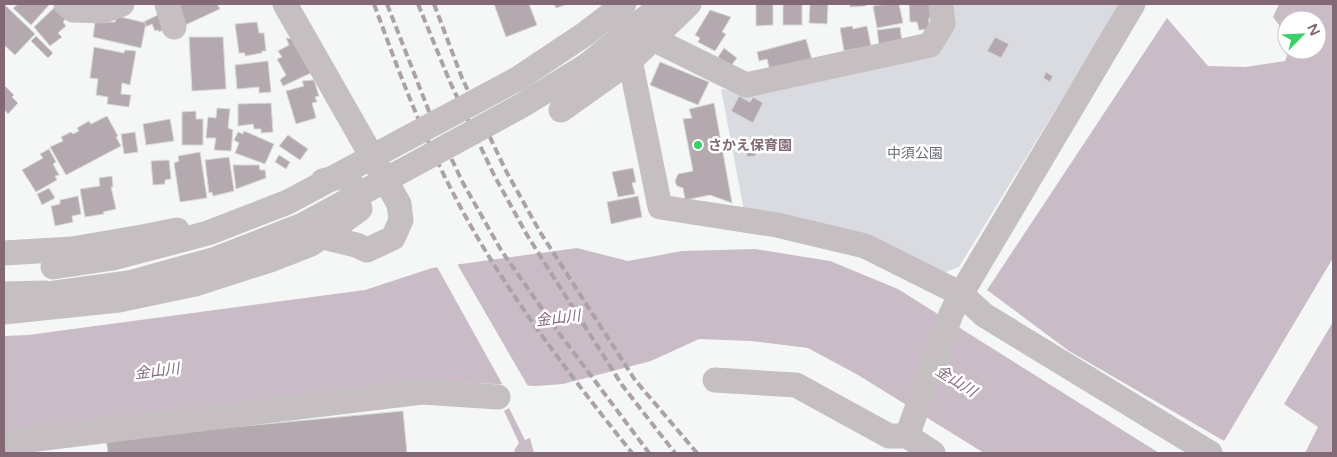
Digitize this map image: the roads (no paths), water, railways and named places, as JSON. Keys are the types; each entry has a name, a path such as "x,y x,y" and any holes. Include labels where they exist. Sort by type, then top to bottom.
{"street":[{"path":"66,4 73,10 103,11 122,4"},
{"path":"284,4 400,204 401,220 394,238 367,250 356,245 323,237"},
{"path":"619,4 660,207 777,225 865,246 956,304 984,315 1210,453"},
{"path":"4,268 53,267 113,258 208,233 288,202 519,78 585,34 624,4"},
{"path":"4,294 55,293 128,283 216,259 303,224 521,106 586,66 663,4"},
{"path":"561,110 630,60 689,4"},
{"path":"653,39 746,85 930,45 943,24 942,4"},
{"path":"907,436 956,304 1133,4"},
{"path":"4,253 72,249 224,219 259,205 293,188 348,175 360,209 311,244 270,260 195,284 119,300 4,312"},
{"path":"715,380 796,386 890,436 907,436 934,453"},
{"path":"4,443 422,392 498,397"}],"water":[{"path":"1279,4 1333,4 1333,258 1224,441 1069,351 987,290 1167,18 1208,66 1245,67 1285,60 1327,60 1327,10 1277,10 1277,22 1273,17"},
{"name":"金山川","path":"577,248 628,261 682,251 755,249 830,261 898,289 1159,453 984,453 858,375 808,348 751,341 699,339 651,361 563,384 536,386 432,381 4,431 4,336 28,335 365,290 432,268"},
{"path":"1333,322 1333,453 1305,453 1318,427 1284,404"},
{"path":"509,408 525,440 530,438 534,453 514,453 519,443 504,411"}],"railway":[{"path":"374,4 419,121 451,189 490,259 558,358 632,453"},
{"path":"387,4 430,114 463,183 501,250 556,329 649,453"},
{"path":"418,4 450,82 494,175 527,235 622,385 675,453"},
{"path":"434,4 462,78 505,169 540,232 635,380 697,453"}],"place":[{"name":"さかえ保育園","path":"698,145"}],"park label":[{"name":"中須公園","path":"915,153"}]}
